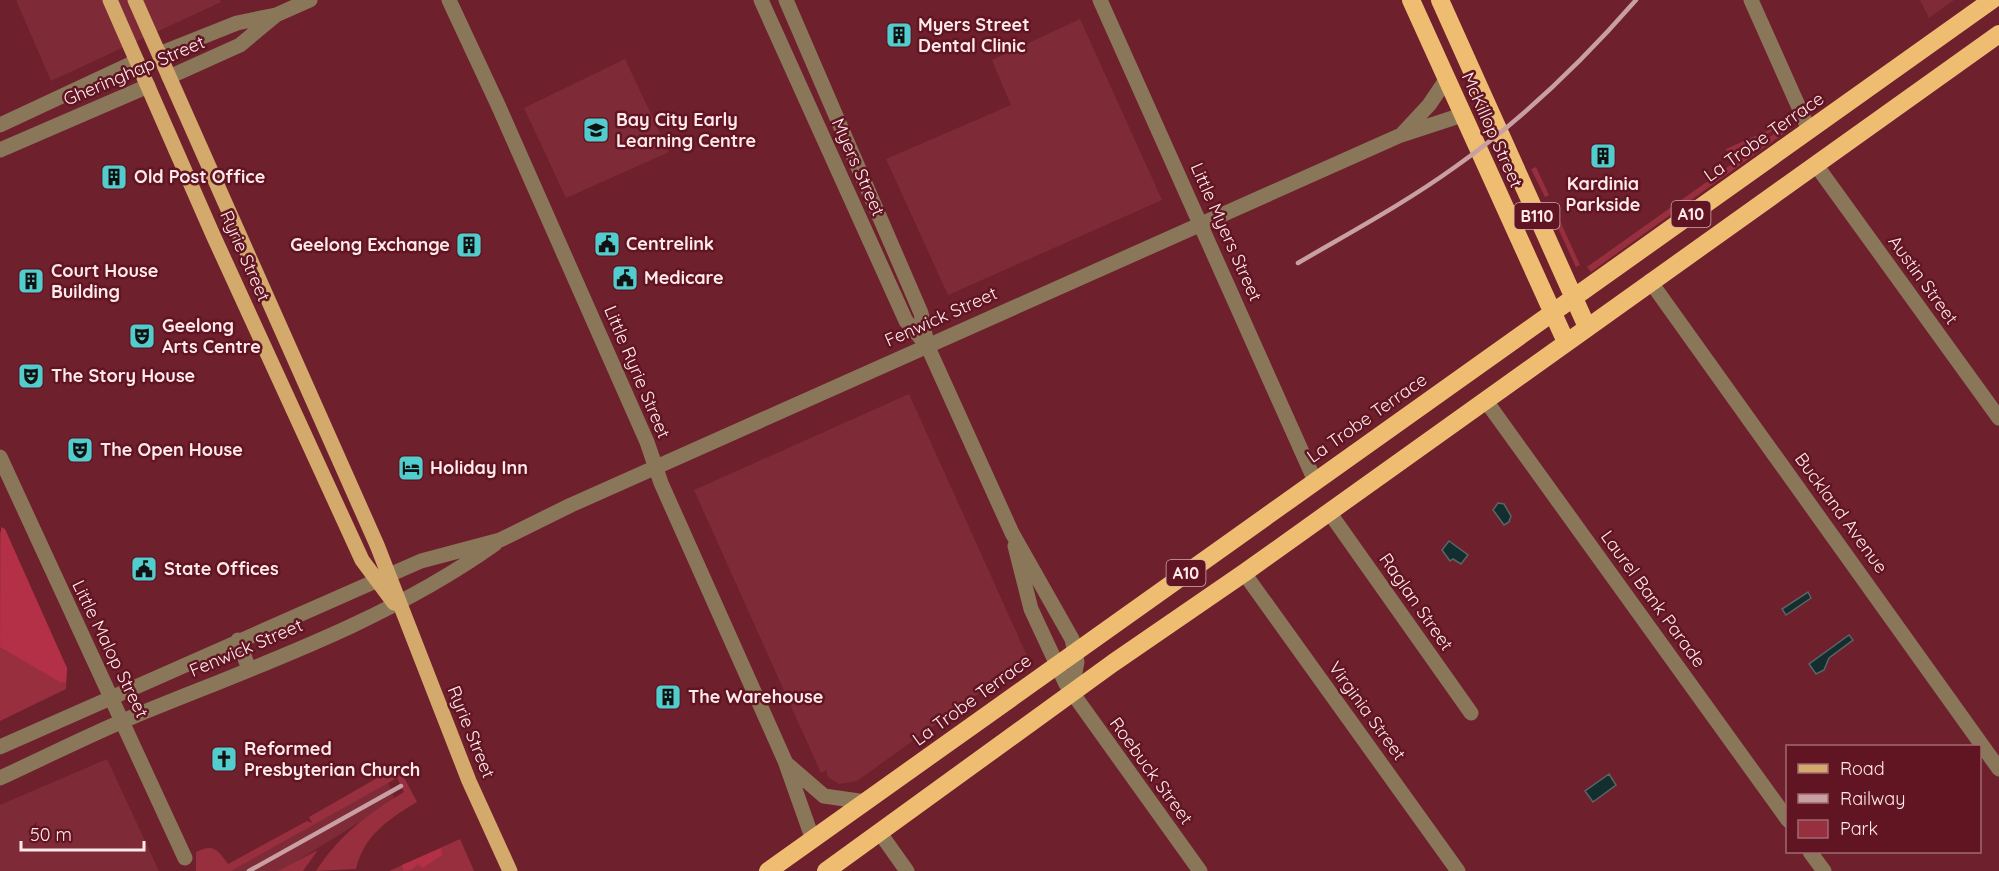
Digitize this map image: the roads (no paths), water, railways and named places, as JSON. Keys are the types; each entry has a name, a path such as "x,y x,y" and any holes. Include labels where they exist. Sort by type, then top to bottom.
{"highway":[{"name":"McKillop Street","path":"1411,0 1566,342"},
{"path":"1435,0 1432,10 1468,92 1462,115"},
{"name":"McKillop Street","path":"1440,0 1587,327"},
{"name":"La Trobe Terrace","path":"768,871 1992,0"},
{"name":"A10","path":"826,871 1071,693 1486,401 1650,281 1999,33"}],"main road":[{"name":"Ryrie Street","path":"110,0 362,560 383,578"},
{"name":"Ryrie Street","path":"135,0 170,77 383,578 404,618 469,781 508,865 516,871"},
{"name":"Gheringhap Street","path":"137,61 159,54"},
{"name":"Gheringhap Street","path":"148,86 170,77"}],"street":[{"name":"Gheringhap Street","path":"159,54 237,23 276,15 310,0"},
{"name":"Little Ryrie Street","path":"448,0 561,245 647,442 785,761 813,840"},
{"name":"Myers Street","path":"761,0 906,321 927,345"},
{"name":"Myers Street","path":"786,0 920,310 927,345 1012,533 1064,623 1076,653 1076,674 1071,693"},
{"name":"Little Myers Street","path":"1100,0 1316,481"},
{"path":"1751,0 1809,130"},
{"name":"Gheringhap Street","path":"170,77 240,45 276,15"},
{"name":"Gheringhap Street","path":"0,125 137,61"},
{"name":"Fenwick Street","path":"1401,135 1429,105 1446,80"},
{"name":"Gheringhap Street","path":"0,150 148,86"},
{"name":"Fenwick Street","path":"0,777 123,721 397,604 450,576 500,540 656,467 1401,135 1462,115"},
{"name":"Austin Street","path":"1816,165 1999,418"},
{"name":"Buckland Avenue","path":"1650,281 1999,769"},
{"name":"Laurel Bank Parade","path":"1486,401 1786,817"},
{"name":"Little Malop Street","path":"0,458 185,858"},
{"name":"Raglan Street","path":"1329,512 1471,713"},
{"name":"Myers Street","path":"1012,533 1026,595 1071,693"},
{"name":"Fenwick Street","path":"0,747 238,640 383,578 444,553 500,540"},
{"name":"Virginia Street","path":"1244,573 1458,871"},
{"path":"238,640 249,669"},
{"name":"Roebuck Street","path":"1071,693 1200,871"},
{"name":"Little Ryrie Street","path":"785,761 820,795 837,800 866,802"},
{"path":"880,833 907,871"},
{"path":"1811,853 1824,871"}],"water":[{"path":"1498,503 1504,504 1511,516 1509,522 1504,525 1493,510"},
{"path":"1449,541 1468,555 1461,564 1453,559 1450,561 1442,550"},
{"path":"1808,592 1811,598 1786,615 1782,609"},
{"path":"1849,635 1853,640 1829,658 1824,670 1816,674 1809,664"},
{"path":"1609,774 1616,785 1593,802 1585,791"}],"railway":[{"path":"1298,263 1417,193 1480,149 1550,89 1636,0"},
{"path":"249,871 401,786"}],"place":[{"name":"Myers Street Dental Clinic","path":"899,35"},
{"name":"Bay City Early Learning Centre","path":"596,130"},
{"name":"Kardinia Parkside","path":"1603,156"},
{"name":"Old Post Office","path":"114,177"},
{"name":"Centrelink","path":"607,244"},
{"name":"Geelong Exchange","path":"469,245"},
{"name":"Medicare","path":"625,278"},
{"name":"Court House Building","path":"31,281"},
{"name":"Geelong Arts Centre","path":"142,336"},
{"name":"The Story House","path":"31,376"},
{"name":"The Open House","path":"80,450"},
{"name":"Holiday Inn","path":"411,468"},
{"name":"State Offices","path":"144,569"},
{"name":"The Warehouse","path":"668,697"},
{"name":"Reformed Presbyterian Church","path":"224,759"}]}
